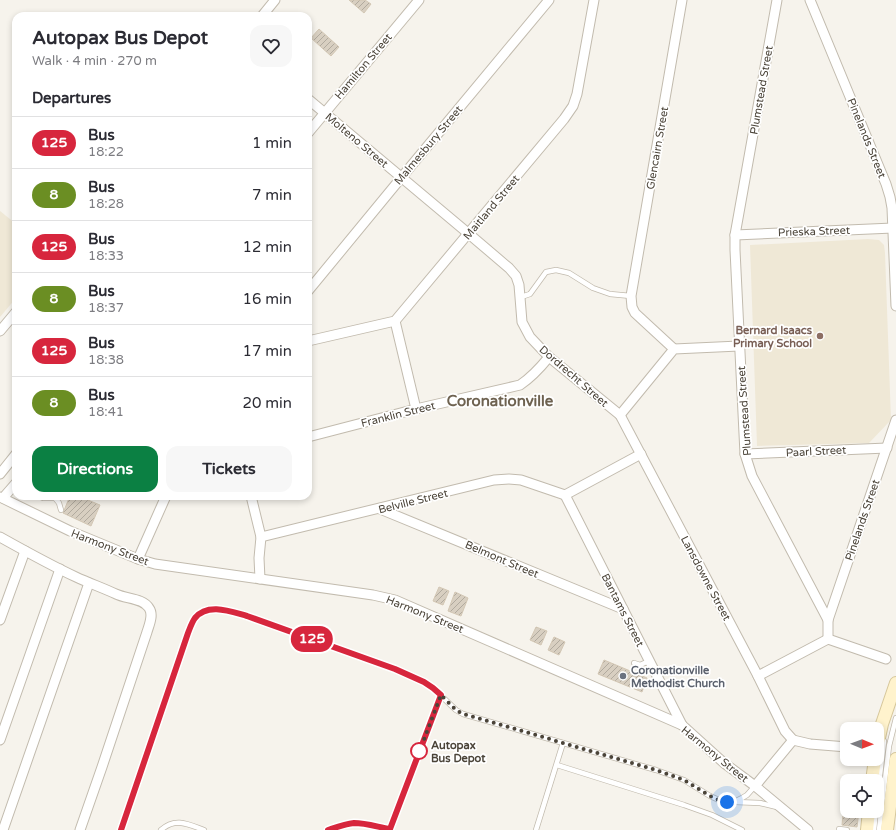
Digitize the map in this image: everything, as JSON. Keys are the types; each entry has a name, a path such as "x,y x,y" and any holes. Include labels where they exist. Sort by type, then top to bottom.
{"main road":[{"path":"883,722 896,683"},
{"path":"887,830 896,759"},
{"path":"868,828 869,818"}],"street":[{"path":"265,12 275,0"},
{"name":"Hamilton Street","path":"312,128 418,0"},
{"name":"Malmesbury Street","path":"312,285 549,0"},
{"name":"Maitland Street","path":"395,321 469,234 564,119 573,106 581,76 594,0"},
{"name":"Glencairn Street","path":"632,296 682,0"},
{"name":"Plumstead Street","path":"777,0 735,235 745,454 752,476 828,620 828,639"},
{"name":"Pinelands Street","path":"810,0 890,197 893,228 896,306"},
{"name":"Molteno Street","path":"312,102 509,268 516,276 521,297"},
{"name":"Prieska Street","path":"735,235 893,228"},
{"path":"632,296 632,307 635,313 674,349 739,346"},
{"name":"Dordrecht Street","path":"521,297 522,322 530,337 548,357 620,415"},
{"path":"0,331 12,317"},
{"path":"312,340 395,321 416,409"},
{"path":"620,415 674,349"},
{"name":"Franklin Street","path":"312,436 416,409 520,385 528,380 537,371 548,357"},
{"name":"Lansdowne Street","path":"620,415 758,676 785,731 793,740"},
{"name":"Pinelands Street","path":"828,620 896,420"},
{"name":"Paarl Street","path":"745,454 887,448"},
{"path":"564,495 641,454"},
{"path":"0,474 12,459"},
{"name":"Belville Street","path":"261,538 494,480 521,480 564,495"},
{"path":"1,498 12,487"},
{"name":"Bantams Street","path":"564,495 682,725"},
{"name":"Harmony Street","path":"1,498 70,531 138,559 156,564 373,595 396,600 682,725 724,763 755,786 808,830"},
{"path":"138,559 164,500"},
{"path":"252,500 261,538 259,558 260,580"},
{"name":"Belmont Street","path":"380,509 623,609"},
{"path":"0,537 76,577 121,596 138,600 149,607 151,612 147,632 80,830"},
{"path":"0,620 25,550"},
{"path":"0,740 60,569"},
{"path":"3,830 89,582"},
{"path":"758,676 828,639 886,659"},
{"path":"755,786 793,740 810,744 840,746"}],"lane":[{"path":"521,297 530,294 546,272 556,270 570,273 593,288 610,294 632,296"},
{"path":"57,500 61,510"},
{"path":"121,830 188,633 196,618 206,611 214,609 247,616 395,669 424,682 433,688 456,710 463,714 649,768 684,780 719,800 760,803 784,810"},
{"path":"634,663 640,665 649,661"},
{"path":"328,830 344,824 354,823 391,830 441,695"},
{"path":"880,830 889,746 896,718"},
{"path":"880,774 885,737"},
{"path":"536,830 564,743"},
{"path":"557,765 684,804 712,815 742,830"},
{"path":"734,802 747,795 755,786"},
{"path":"868,828 873,818"},
{"path":"161,830 168,824 179,822 204,830"},
{"path":"839,830 847,830"}],"shaded area":[{"path":"0,211 12,221 12,303 0,317"},
{"name":"Bernard Isaacs Primary School","path":"868,239 879,240 884,245 891,420 869,443 757,446 750,245"}],"building":[{"path":"349,0 365,0 371,4 364,13"},
{"path":"319,29 339,47 331,56 312,39"},
{"path":"68,500 88,500 100,505 91,526 63,513"},
{"path":"439,587 449,591 443,605 433,601"},
{"path":"455,592 468,598 461,616 448,611"},
{"path":"536,627 547,631 541,645 530,640"},
{"path":"554,637 565,642 559,655 548,650"},
{"name":"Coronationville Methodist Church","path":"604,660 647,678 642,692 598,674"},
{"path":"843,818 858,818 857,827 842,825"}],"bus line":[{"name":"125","path":"121,830 188,633 196,618 206,611 214,609 247,616 395,669 424,682 441,695 390,829 354,823 344,824 328,830"}],"place":[{"name":"Bernard Isaacs Primary School","path":"820,336"},
{"name":"Coronationville Methodist Church","path":"623,676"},
{"name":"Autopax Bus Depot","path":"419,751"}],"district":[{"name":"Coronationville","path":"500,401"}],"route":[{"path":"419,751 418,755 441,695 456,710 472,718 656,770 684,780 710,796 727,802"}]}
